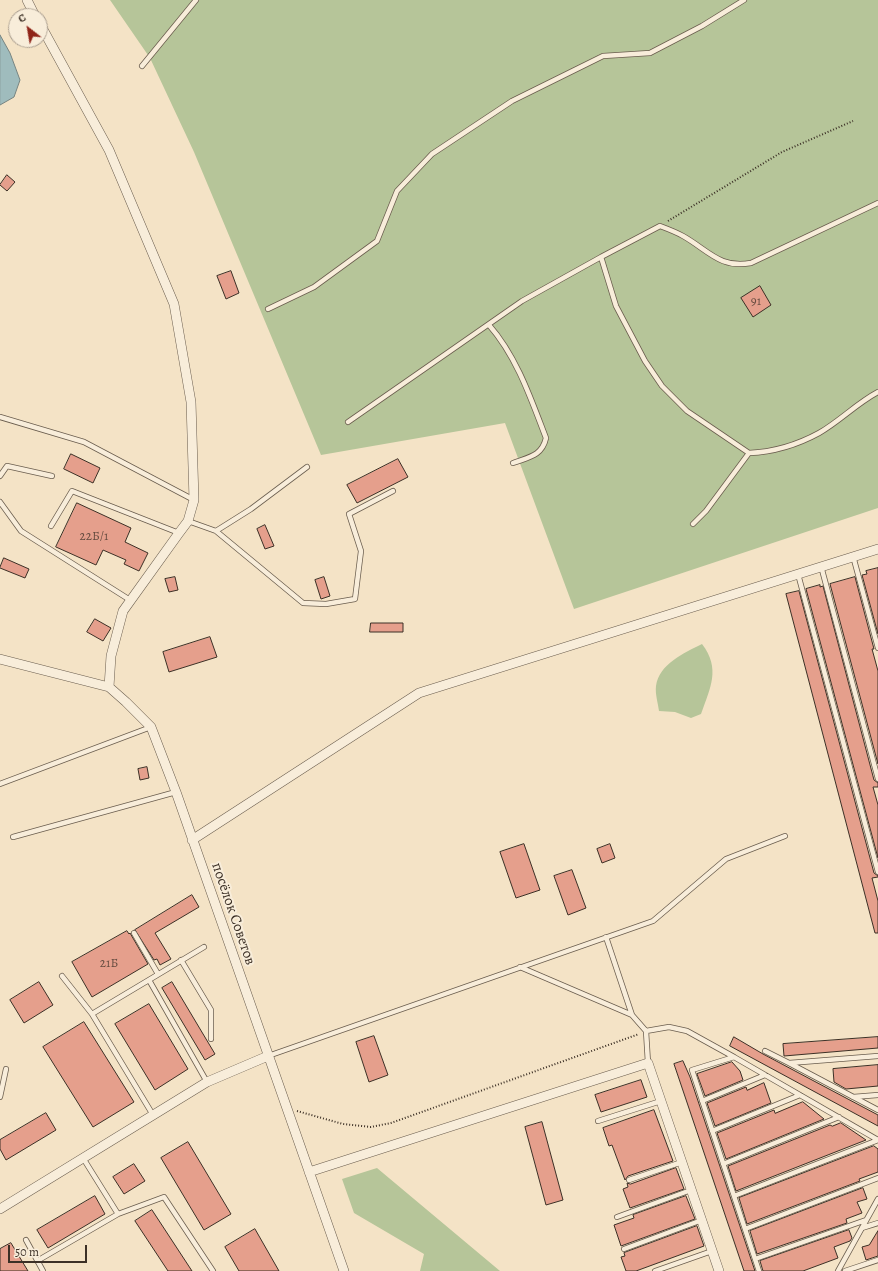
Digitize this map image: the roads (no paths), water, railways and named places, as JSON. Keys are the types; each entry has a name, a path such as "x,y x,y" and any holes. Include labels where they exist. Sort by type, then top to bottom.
{"street":[{"path":"48,39 109,150 174,304 191,402 194,500 188,520 123,611 111,656 109,687"},
{"path":"192,840 419,693 878,549"},
{"name":"посёлок Советов","path":"0,659 109,687 151,727 176,792 344,1271"},
{"path":"0,1209 207,1082 268,1056"},
{"path":"309,1172 648,1064 719,1271"}],"lane":[{"path":"142,66 196,0"},
{"path":"268,309 314,287 377,241 397,191 432,154 512,101 603,56 650,53 702,26 744,0"},
{"path":"348,422 522,301 660,226 683,236 723,262 738,265 751,263 878,202"},
{"path":"601,257 616,306 645,362 662,386 687,411 748,453 769,452 794,445 820,432 878,392"},
{"path":"489,325 500,337 520,373 546,438 544,448 536,454 513,462"},
{"path":"0,418 84,442 194,500"},
{"path":"692,524 706,511 748,453"},
{"path":"0,476 7,466 52,476"},
{"path":"216,531 251,509 307,467"},
{"path":"51,526 72,491 179,534"},
{"path":"188,520 216,531 303,603 326,604 355,599 361,551 349,514 393,491"},
{"path":"0,502 21,531 130,600"},
{"path":"853,556 878,648"},
{"path":"821,566 878,779"},
{"path":"798,574 878,872"},
{"path":"0,784 151,727"},
{"path":"13,836 176,792"},
{"path":"268,1056 653,921 726,859 785,836"},
{"path":"134,933 158,974"},
{"path":"606,937 632,1015 646,1031 648,1064"},
{"path":"92,1014 204,947"},
{"path":"181,960 211,1010 211,1039"},
{"path":"520,967 632,1015"},
{"path":"62,976 92,1014 153,1115"},
{"path":"149,980 207,1082"},
{"path":"646,1031 669,1027 687,1031 878,1140 734,1196"},
{"path":"766,1051 878,1110"},
{"path":"789,1063 878,1056"},
{"path":"734,1057 692,1070 759,1271"},
{"path":"0,1097 6,1069"},
{"path":"702,1101 765,1075"},
{"path":"712,1131 800,1095"},
{"path":"853,1097 878,1095"},
{"path":"598,1121 661,1101"},
{"path":"723,1164 839,1118"},
{"path":"83,1158 118,1214"},
{"path":"629,1180 682,1162"},
{"path":"745,1228 878,1178"},
{"path":"617,1217 691,1190"},
{"path":"37,1261 118,1214 164,1197 213,1271"},
{"path":"838,1271 878,1199"},
{"path":"624,1249 702,1220"},
{"path":"755,1259 866,1220"},
{"path":"862,1228 878,1223"},
{"path":"26,1240 43,1271"},
{"path":"655,1271 712,1251"},
{"path":"845,1271 878,1260"}],"water":[{"path":"0,35 10,53 20,80 14,97 0,105"}]}
